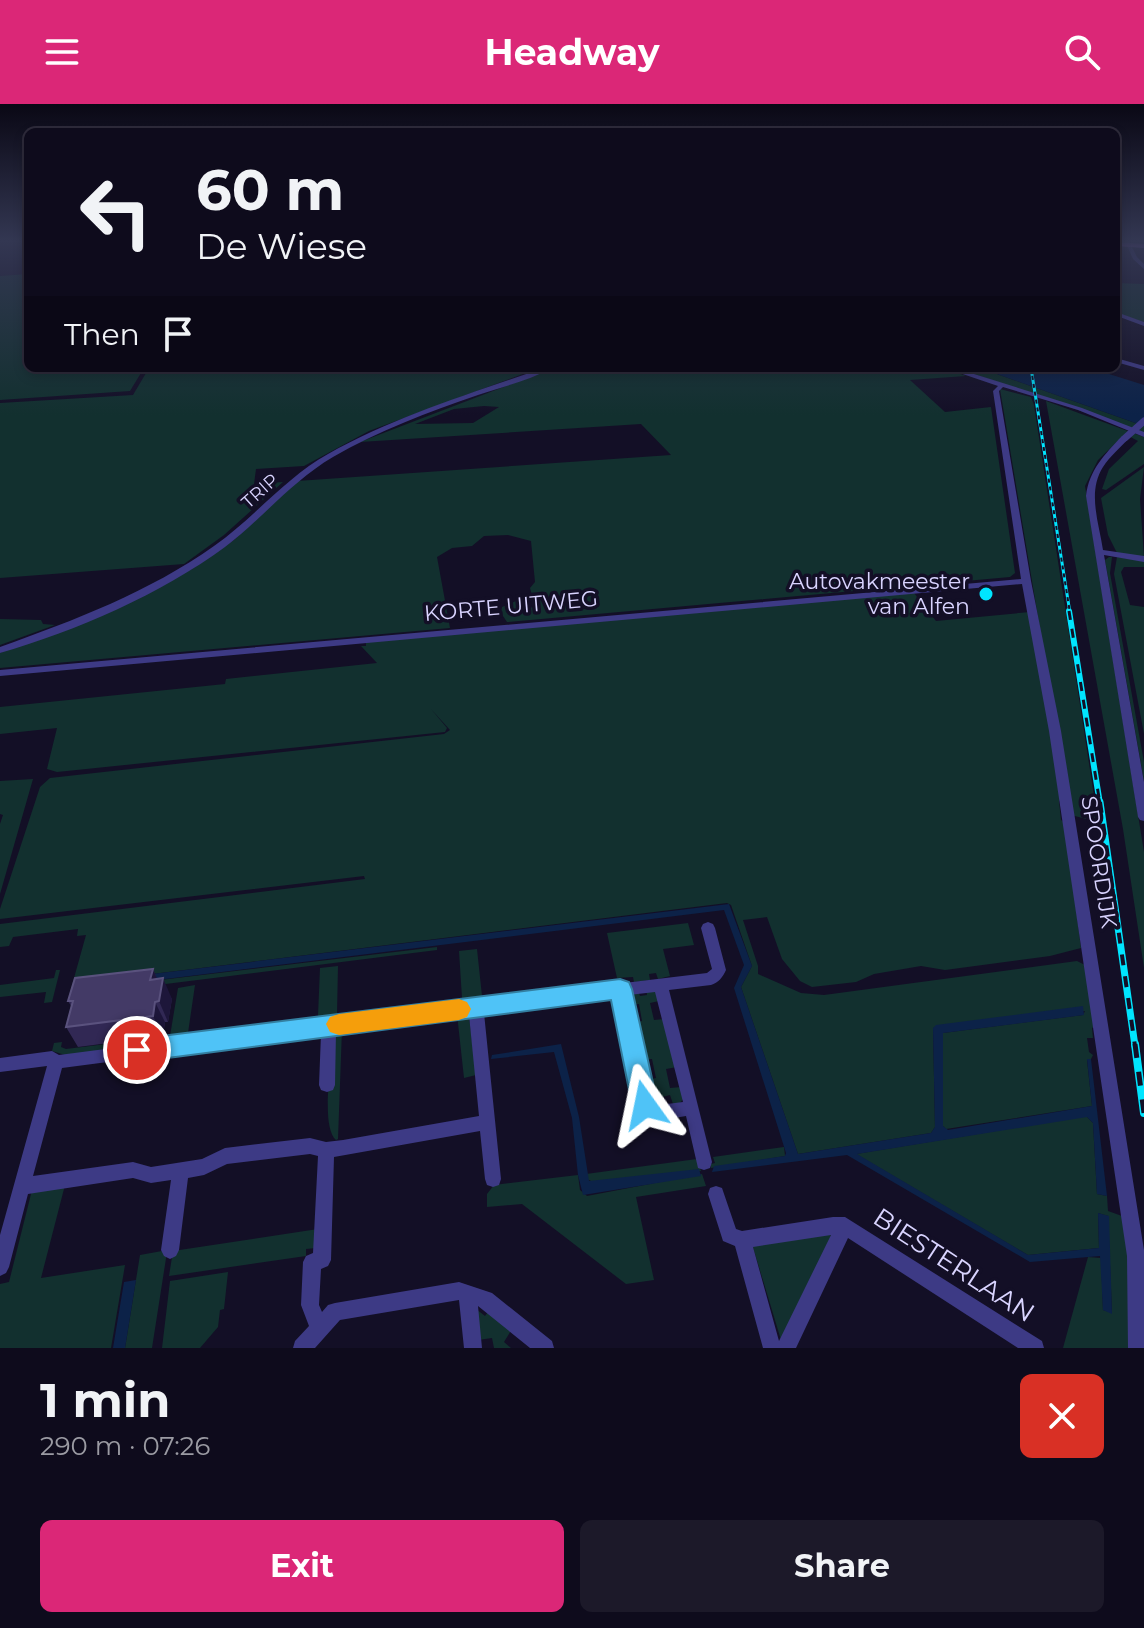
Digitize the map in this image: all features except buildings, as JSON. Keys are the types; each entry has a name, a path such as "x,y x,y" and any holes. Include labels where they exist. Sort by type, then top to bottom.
{"street":[{"path":"1120,315 1144,324"},
{"path":"1120,361 1144,368"},
{"name":"TRIP","path":"0,650 115,607 179,574 223,544 308,470 349,445 539,372"},
{"path":"959,372 1080,409 1144,435"},
{"name":"SPOORDIJK","path":"1000,387 996,391 1026,581 1055,731 1136,1256 1137,1348"},
{"path":"1144,421 1102,461 1091,483 1090,496 1144,817"},
{"path":"1099,552 1144,559"},
{"name":"KORTE UITWEG","path":"0,673 1026,581"},
{"path":"0,1065 52,1058 56,1062 711,979 717,976 718,964 708,928"},
{"path":"660,984 704,1162"},
{"path":"620,989 645,1105 657,1113 692,1108"},
{"path":"476,1007 493,1179"},
{"path":"327,1085 329,1026"},
{"path":"0,1267 56,1062"},
{"path":"24,1186 133,1170 151,1175 204,1167 225,1156 310,1146 326,1150 488,1122"},
{"path":"319,1327 310,1305 312,1262 322,1260 326,1150"},
{"path":"170,1250 181,1170"},
{"path":"716,1194 729,1235 742,1240 772,1348"},
{"name":"BIESTERLAAN","path":"742,1240 845,1226 1035,1348"},
{"name":"BIESTERLAAN","path":"786,1348 845,1226"},
{"path":"302,1348 335,1312 459,1291 486,1299 545,1348"},
{"path":"468,1294 473,1348"}],"green space":[{"path":"0,299 24,299 24,372 142,372 130,391 0,400"},
{"path":"1120,299 1144,299 1144,322 1120,314"},
{"path":"147,372 528,372 369,431 304,466 256,469 254,484 283,482 224,535 184,564 0,578 0,403 133,395"},
{"path":"543,372 955,372 966,376 910,380 945,412 991,407 1015,573 1010,577 507,622 501,613 502,607 516,601 520,609 535,607 530,588 535,582 531,541 508,535 484,536 472,546 452,548 437,557 450,628 0,668 0,653 192,569 234,540 297,481 671,455 641,424 360,442","holes":["499,407 473,423 415,424 454,409"]},
{"path":"969,372 991,372 1144,426 1144,433"},
{"path":"1000,389 1031,397 1034,405 1098,822 1071,815"},
{"path":"1046,401 1144,437 1144,464 1106,490 1102,489 1109,469 1138,441 1125,434 1098,460 1085,486 1144,852 1144,968 1123,829"},
{"path":"1144,467 1140,499 1144,557 1117,553 1108,535 1101,498"},
{"path":"1112,557 1110,573 1144,762 1144,781 1105,560"},
{"path":"1117,557 1144,561 1144,567 1124,567 1121,572 1130,605 1144,607 1144,734 1114,574"},
{"path":"914,593 936,621 1030,612 1062,799 1059,801 1061,820 1065,823 1081,948 1050,956 945,970 921,966 874,974 856,982 812,987 800,981 782,959 767,917 743,920 758,974 801,993 824,995 1077,961 1087,966 1096,1026 1092,1028 1093,1038 1087,1038 1089,1052 1093,1055 1087,1060 1092,1106 946,1129 943,1126 943,1033 1083,1015 1085,1011 933,1028 935,1127 931,1133 798,1154 741,987 752,966 731,905 727,903 87,982 85,989 437,947 437,950 69,996 86,935 77,936 78,929 13,937 9,946 0,947 0,924 365,879 364,876 0,919 0,909 40,787 50,778 444,734 450,730 431,709 447,728 445,732 57,772 47,769 57,728 0,734 0,707 225,684 226,679 377,663 361,646 366,646 366,641"},
{"path":"0,619 41,620 43,624 55,625 0,645"},
{"path":"33,779 0,894 0,824 3,815 0,814 0,781"},
{"path":"688,923 694,945 663,949 670,976 658,979 656,973 649,974 650,980 634,982 633,977 617,978 607,933"},
{"path":"477,949 482,996 462,998 459,951"},
{"path":"338,966 337,1014 318,1016 320,968"},
{"path":"56,970 60,970 52,1002 44,1003 46,992 0,997 0,985 54,978"},
{"path":"195,985 188,1033 170,1036 178,988"},
{"path":"646,989 657,992 659,1001 650,1003 654,1020 664,1019 677,1067 666,1069 670,1088 682,1087 684,1098 679,1104 673,1104 670,1095 662,1097 664,1106 650,1101 646,1080 656,1078 652,1059 641,1060 633,1023 642,1021 639,1004 629,1005 627,994 638,990 640,996 647,995"},
{"path":"457,1014 469,1016 476,1075 464,1078"},
{"path":"342,1029 336,1140 329,1121 328,1091 334,1036"},
{"path":"163,1037 162,1043 65,1055 52,1051 54,1043 62,1042 61,1047 66,1049"},
{"path":"1087,1117 1093,1123 1097,1194 1107,1196 1108,1211 1122,1216 1127,1231 1130,1348 1063,1348 1088,1257 1101,1258 1103,1310 1112,1313 1108,1216 1098,1213 1099,1248 1028,1255 856,1154"},
{"path":"784,1147 785,1156 711,1168 711,1164 715,1163 713,1157"},
{"path":"697,1159 701,1171 593,1182 587,1179 586,1174"},
{"path":"702,1174 706,1186 636,1197 654,1280 626,1284 522,1204 487,1207 487,1194 494,1185 578,1175 580,1190 587,1196"},
{"path":"65,1185 41,1278 125,1265 111,1348 0,1348 0,1284 9,1282 32,1190"},
{"path":"318,1229 316,1248 306,1249 306,1256 169,1276 173,1251"},
{"path":"831,1233 830,1242 781,1340 752,1244"},
{"path":"167,1252 152,1348 125,1348 140,1255"},
{"path":"228,1272 224,1309 220,1310 218,1327 200,1348 162,1348 170,1281"},
{"path":"476,1309 485,1316 490,1309 512,1329 504,1342 511,1348 494,1348 492,1338 478,1340"}],"water":[{"path":"991,372 1103,372 1144,385 1144,426"},
{"path":"729,904 752,966 741,987 798,1154 931,1133 935,1127 933,1028 936,1025 1083,1006 1084,1015 943,1033 943,1126 948,1130 1092,1106 1087,1059 1091,1059 1107,1196 1097,1194 1093,1123 1087,1117 857,1154 1028,1255 1099,1248 1098,1213 1109,1216 1112,1314 1103,1310 1100,1256 1030,1262 847,1155 712,1172 714,1166 785,1156 786,1153 734,988 744,965 724,910 85,989 86,982"},
{"path":"561,1044 579,1117 589,1181 699,1169 701,1176 583,1195 572,1118 554,1052 491,1059 492,1055"},
{"path":"136,1280 125,1348 113,1348 124,1282"}],"railway":[{"path":"1032,372 1070,613"},
{"path":"1069,611 1100,804"},
{"path":"1100,802 1135,1046"},
{"path":"1135,1044 1144,1113"}],"slow traffic":[{"path":"339,1024 459,1009"}],"place":[{"name":"Autovakmeester van Alfen","path":"986,594"}],"route":[{"path":"137,1050 620,989 645,1105"}]}
